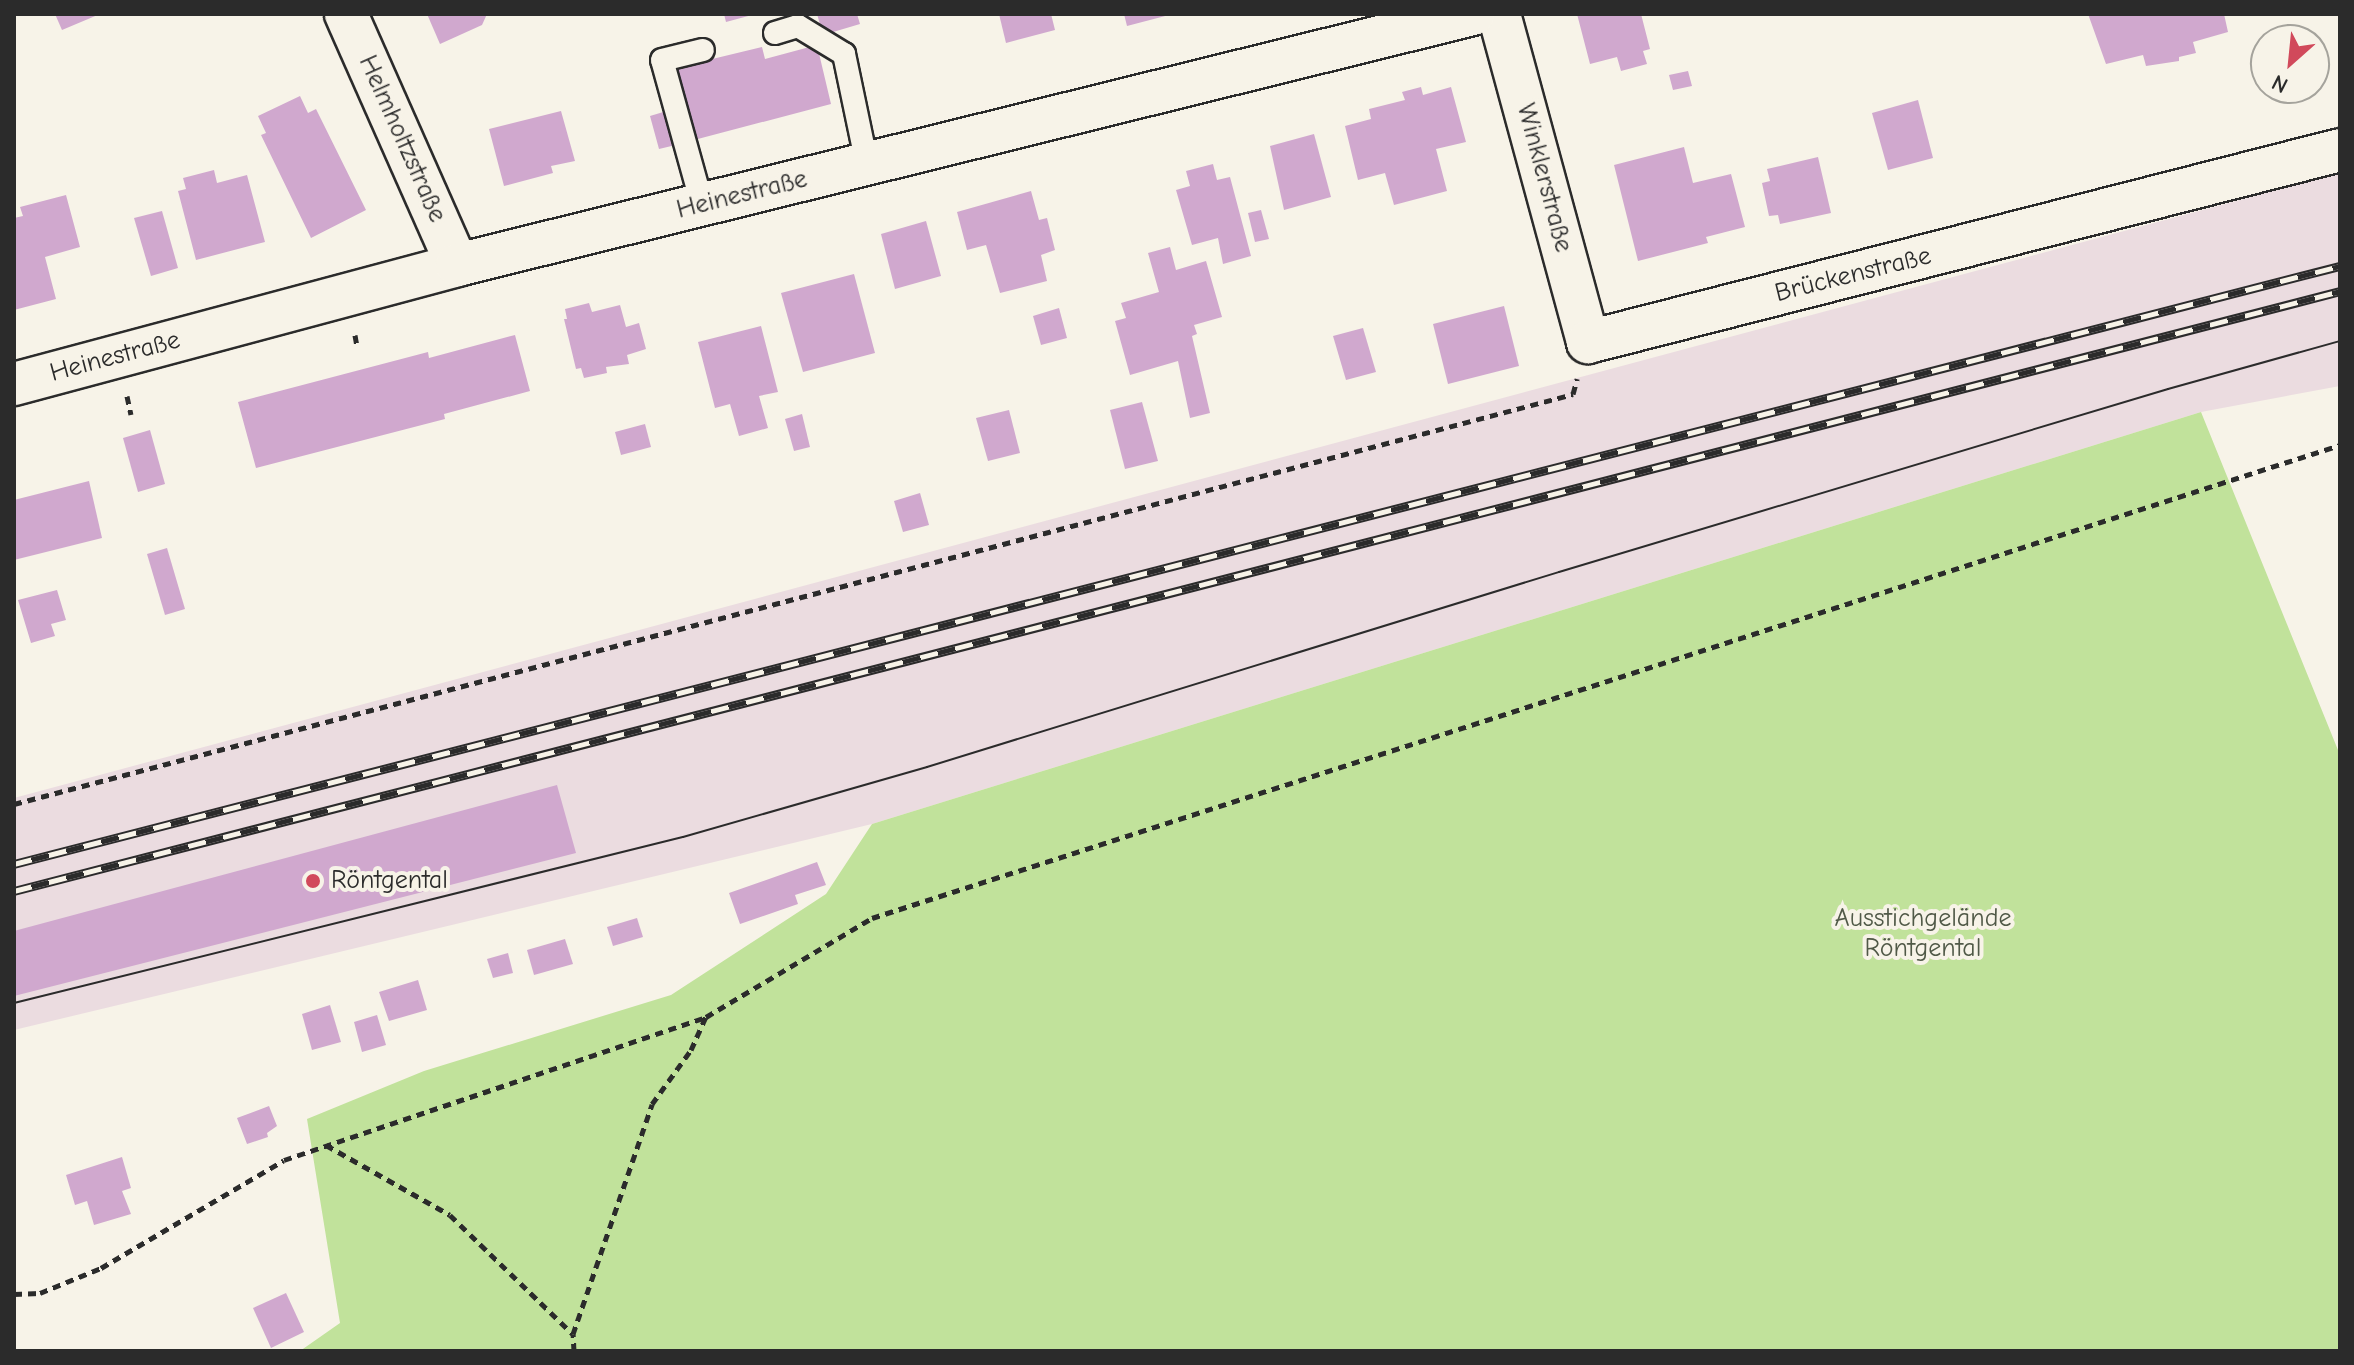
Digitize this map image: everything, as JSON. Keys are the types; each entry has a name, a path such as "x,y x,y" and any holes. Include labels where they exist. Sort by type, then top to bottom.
{"street":[{"name":"Helmholtzstraße","path":"346,14 457,265"},
{"name":"Heinestraße","path":"14,384 457,265 1473,14"},
{"name":"Winklerstraße","path":"1499,14 1588,342"},
{"name":"Brückenstraße","path":"1588,342 2340,150"}],"lane":[{"path":"775,33 798,26 844,54 867,164"},
{"path":"702,204 662,60 703,50"}],"path":[{"path":"14,804 1573,394 1588,342"},
{"path":"14,1294 40,1293 101,1268 284,1160 706,1017 872,918 2340,445"},
{"path":"574,1351 573,1334 652,1104 691,1050 706,1017"},
{"path":"326,1145 450,1215 573,1334"}],"shaded area":[{"path":"2340,173 2340,386 2201,412 872,824 14,1030 14,798"}],"green space":[{"name":"Ausstichgelände Röntgental","path":"2201,412 2340,755 2340,1351 300,1351 340,1323 307,1119 424,1071 671,995 826,894 872,824"}],"building":[{"path":"55,14 100,14 62,30"},
{"path":"427,14 487,14 482,25 440,44"},
{"path":"724,14 752,14 752,15 726,22"},
{"path":"817,14 857,14 860,24 823,35"},
{"path":"999,14 1051,14 1055,30 1006,43"},
{"path":"1124,14 1169,14 1169,15 1127,26"},
{"path":"1577,14 1641,14 1650,49 1643,51 1647,64 1621,71 1617,57 1590,64"},
{"path":"2088,14 2224,14 2228,32 2193,42 2196,53 2179,57 2179,61 2146,66 2143,55 2106,64"},
{"path":"817,45 831,104 694,140 675,68 762,47 765,59"},
{"path":"1688,71 1692,86 1673,90 1669,75"},
{"path":"1421,87 1423,95 1451,87 1466,142 1436,149 1447,191 1394,205 1385,173 1358,180 1345,126 1371,119 1369,109 1405,100 1402,92"},
{"path":"300,96 308,113 316,109 366,210 311,238 261,135 266,133 258,116"},
{"path":"1918,100 1933,158 1888,170 1872,113"},
{"path":"670,110 680,144 659,149 650,116"},
{"path":"561,111 575,161 551,166 553,173 504,186 489,129"},
{"path":"1314,134 1331,197 1284,210 1270,146"},
{"path":"1684,147 1693,183 1731,174 1745,227 1706,237 1708,243 1638,261 1614,165"},
{"path":"1818,157 1831,213 1780,224 1778,215 1769,216 1762,183 1770,181 1767,169"},
{"path":"1213,164 1217,180 1230,177 1251,256 1223,264 1218,238 1192,245 1176,190 1190,186 1186,171"},
{"path":"214,170 217,183 247,175 265,242 196,260 178,191 186,189 183,178"},
{"path":"1031,191 1039,220 1047,218 1055,250 1041,255 1047,281 1000,293 986,245 967,250 957,212"},
{"path":"66,195 80,247 45,257 56,299 14,310 14,218 23,216 20,207"},
{"path":"1261,210 1269,239 1255,242 1248,213"},
{"path":"162,211 178,268 151,276 134,218"},
{"path":"926,221 941,276 895,289 881,234"},
{"path":"1170,247 1176,270 1206,261 1222,317 1194,325 1197,334 1192,336 1210,413 1190,418 1178,361 1130,375 1115,321 1126,318 1121,303 1159,292 1148,253"},
{"path":"854,274 875,353 803,372 781,293"},
{"path":"589,303 592,312 620,305 626,327 639,323 646,349 627,355 629,364 606,367 607,373 584,378 581,368 576,369 564,319 567,319 565,309"},
{"path":"1504,306 1519,366 1448,384 1433,324"},
{"path":"1059,308 1067,338 1041,345 1033,316"},
{"path":"761,326 778,392 759,396 768,428 739,436 730,404 715,408 698,342"},
{"path":"1363,328 1376,372 1346,380 1333,336"},
{"path":"515,335 530,391 444,414 445,419 256,468 238,402 428,352 429,358"},
{"path":"1142,402 1158,461 1125,469 1110,410"},
{"path":"1009,410 1020,453 988,461 976,418"},
{"path":"802,414 810,447 794,451 785,419"},
{"path":"645,424 651,447 621,455 615,432"},
{"path":"150,430 165,484 138,492 123,438"},
{"path":"89,481 102,538 14,560 14,500"},
{"path":"920,493 929,525 903,532 894,501"},
{"path":"167,548 185,609 165,615 147,554"},
{"path":"57,590 66,620 51,624 55,636 31,643 18,600"},
{"path":"557,785 576,853 14,996 14,931"},
{"path":"817,862 826,885 795,895 798,904 740,924 729,893"},
{"path":"637,918 643,937 613,946 607,927"},
{"path":"565,939 573,964 534,975 527,950"},
{"path":"508,953 513,973 493,978 487,959"},
{"path":"418,980 427,1010 389,1021 379,992"},
{"path":"330,1005 341,1042 312,1050 302,1014"},
{"path":"377,1015 386,1045 362,1052 354,1022"},
{"path":"269,1106 277,1126 267,1133 268,1137 247,1144 237,1118"},
{"path":"122,1157 131,1188 122,1191 131,1214 94,1225 87,1201 75,1205 66,1175"},
{"path":"286,1293 304,1332 271,1348 253,1308"}],"tram line":[{"path":"14,1003 683,837 927,767 2168,389 2340,341"}],"railway":[{"path":"14,864 2340,266"},
{"path":"14,891 2340,291"}],"place":[{"name":"Röntgental","path":"313,881"}]}
